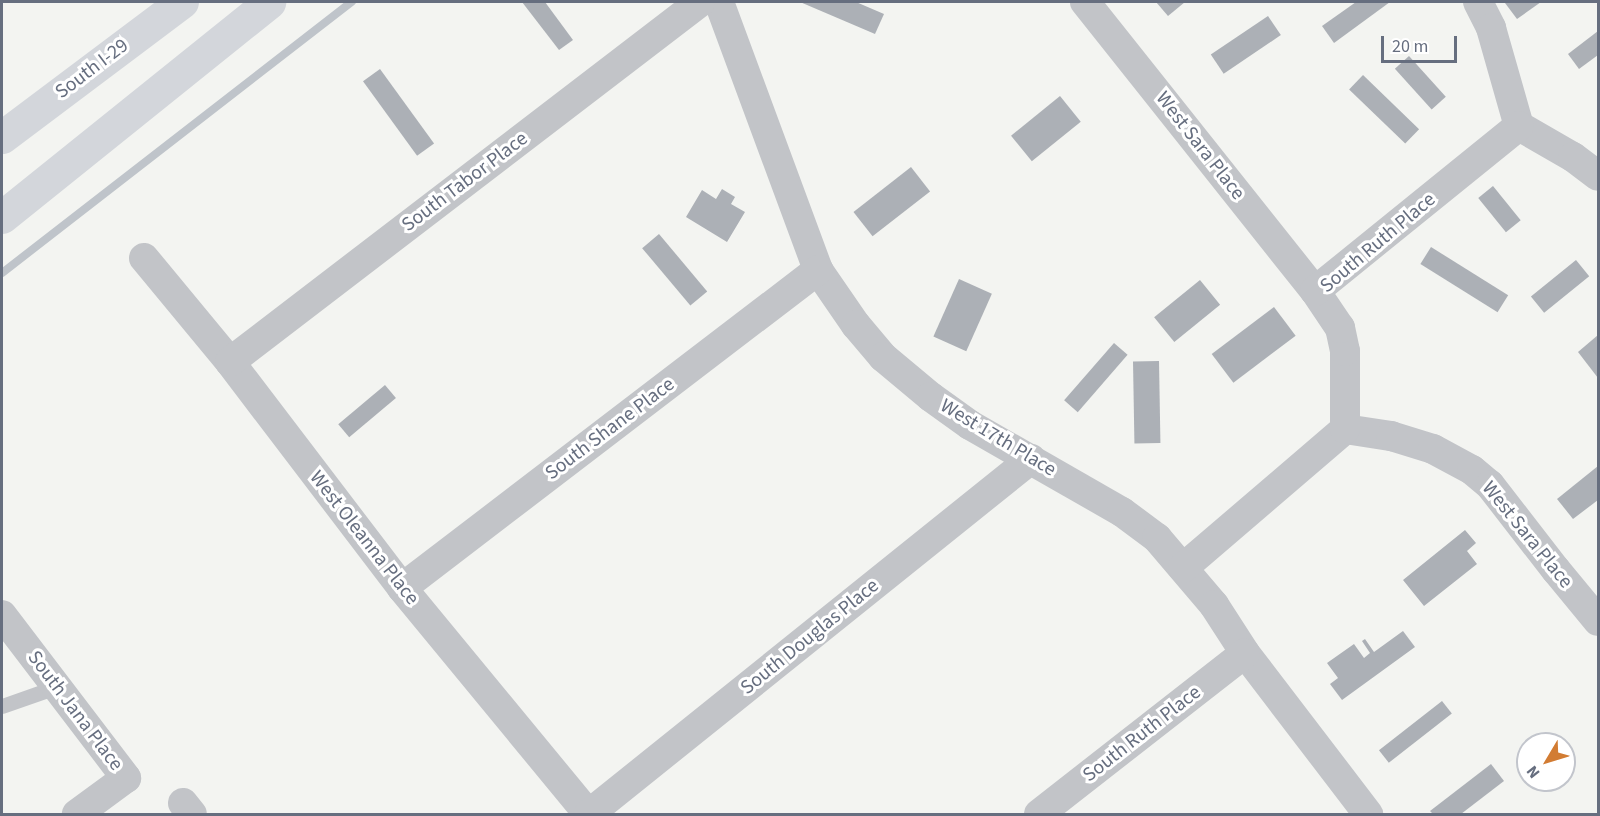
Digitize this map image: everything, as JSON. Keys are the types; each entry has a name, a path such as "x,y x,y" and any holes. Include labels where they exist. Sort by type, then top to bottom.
{"highway":[{"name":"South I-29","path":"2,136 182,2"},
{"path":"2,217 269,2"}],"street":[{"name":"South Tabor Place","path":"230,362 700,2"},
{"name":"West 17th Place","path":"719,2 818,270 856,325 883,357 931,397 970,425 1122,512 1157,538 1214,605 1245,653 1368,814"},
{"name":"West Sara Place","path":"1085,2 1315,291"},
{"path":"1478,2 1491,28 1519,126 1573,157 1599,176"},
{"name":"South Ruth Place","path":"1345,429 1346,376 1343,340 1340,328 1315,291 1519,126"},
{"name":"West Oleanna Place","path":"144,258 230,362 402,588 589,814"},
{"name":"South Shane Place","path":"402,588 818,270"},
{"name":"West Sara Place","path":"1345,429 1391,436 1433,450 1472,470 1490,485 1599,621"},
{"path":"1183,568 1345,429"},
{"name":"South Douglas Place","path":"589,814 1031,459"},
{"name":"South Jana Place","path":"2,615 126,778 77,814"},
{"name":"South Ruth Place","path":"1039,814 1245,653"}],"lane":[{"path":"2,706 56,687"}],"building":[{"path":"522,2 545,2 573,40 559,50"},
{"path":"800,2 856,2 884,14 875,34"},
{"path":"1156,2 1185,2 1168,16"},
{"path":"1356,2 1390,2 1334,43 1322,26"},
{"path":"1541,2 1517,19 1505,3"},
{"path":"1268,16 1281,35 1224,74 1211,55"},
{"path":"1598,31 1598,55 1579,69 1568,54"},
{"path":"1409,56 1446,97 1432,110 1395,69"},
{"path":"380,69 434,143 417,156 363,81"},
{"path":"1363,75 1419,129 1405,144 1349,89"},
{"path":"1060,96 1081,122 1032,161 1011,136"},
{"path":"911,167 930,191 873,236 853,212"},
{"path":"1493,186 1521,220 1506,232 1478,198"},
{"path":"722,189 735,197 731,204 745,212 727,242 686,217 702,190 716,199"},
{"path":"659,234 707,291 690,306 642,248"},
{"path":"1431,247 1508,295 1498,312 1420,264"},
{"path":"1576,260 1589,276 1544,313 1531,297"},
{"path":"959,279 992,294 966,351 933,337"},
{"path":"1200,280 1220,305 1174,342 1154,317"},
{"path":"1274,307 1296,336 1233,383 1212,354"},
{"path":"1598,335 1598,378 1578,352"},
{"path":"1114,343 1128,355 1078,412 1064,400"},
{"path":"1133,361 1159,361 1160,443 1134,443"},
{"path":"385,385 396,398 349,437 338,424"},
{"path":"1598,466 1598,500 1573,519 1557,499"},
{"path":"1465,530 1476,543 1467,551 1477,564 1424,606 1403,580"},
{"path":"1403,631 1415,647 1342,700 1330,684 1338,678 1327,663 1354,644 1364,658 1370,653 1362,641 1365,639 1374,652"},
{"path":"1442,701 1452,714 1389,763 1379,750"},
{"path":"1491,764 1504,781 1461,814 1433,814 1430,811"}],"waterway":[{"path":"2,273 352,2"}]}
